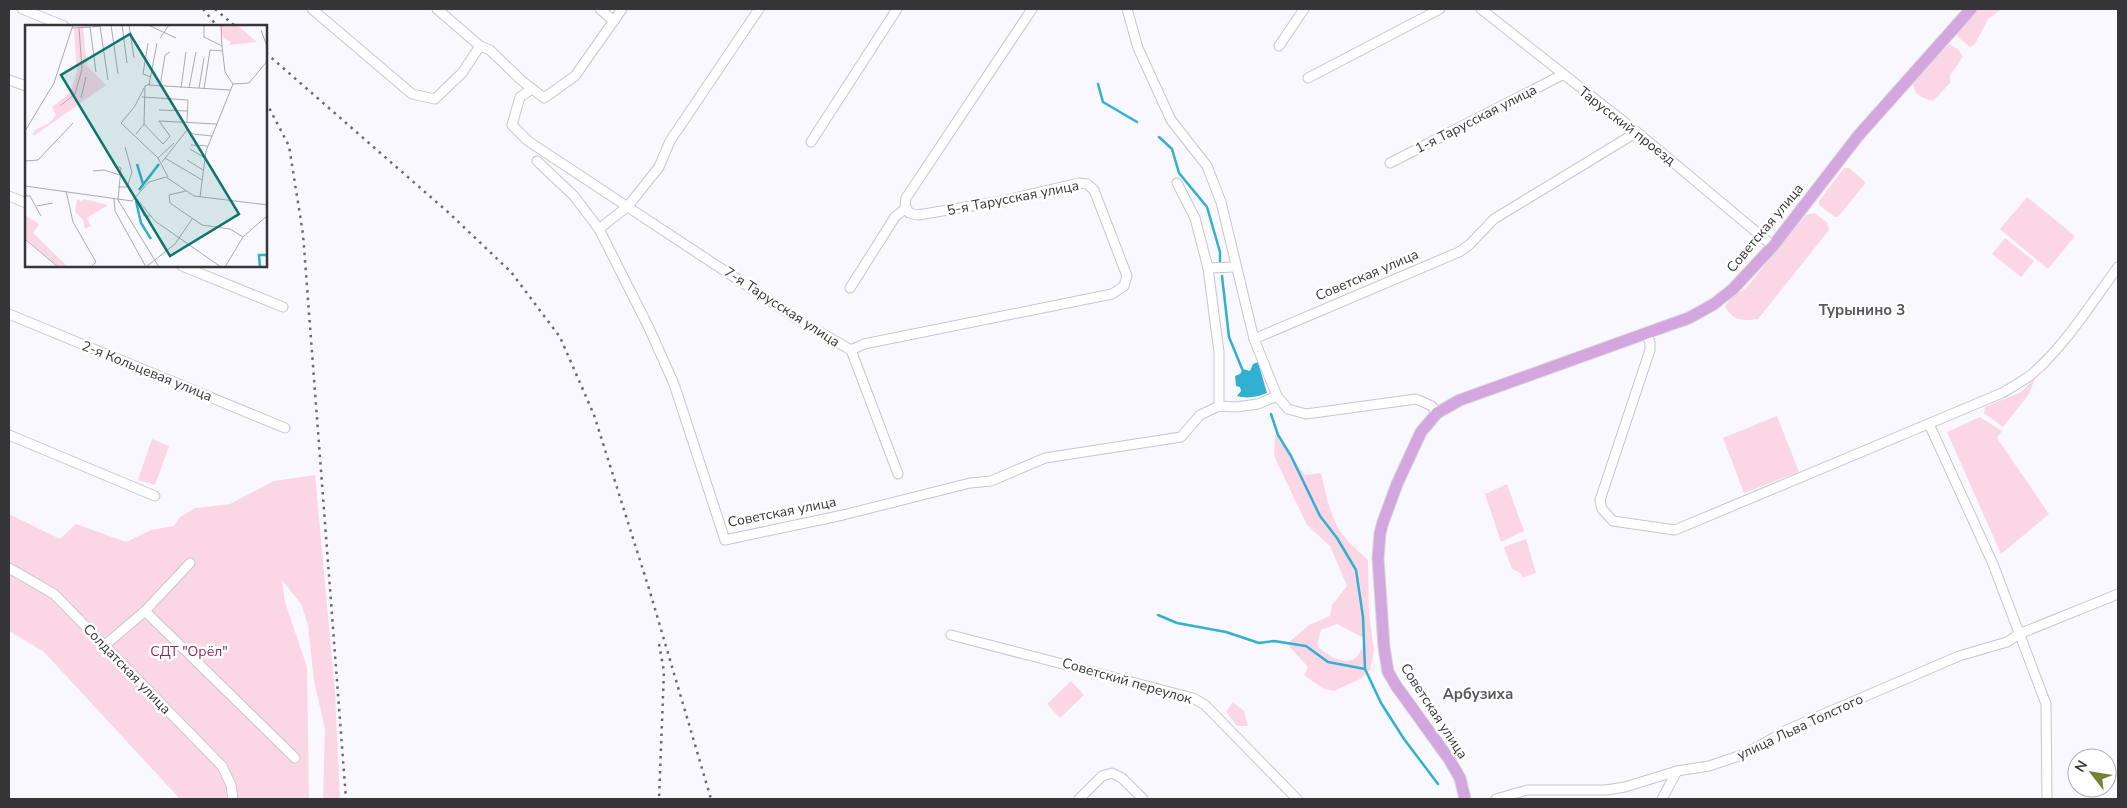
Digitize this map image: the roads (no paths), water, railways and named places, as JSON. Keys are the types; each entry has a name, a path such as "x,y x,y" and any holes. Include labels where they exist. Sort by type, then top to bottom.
{"main road":[{"name":"Советская улица","path":"1465,799 1460,778 1449,759 1388,672 1380,605 1378,558 1380,533 1410,453 1421,432 1437,413 1460,400 1689,318 1714,304 1733,289 1773,246 1858,136 1970,9"}],"street":[{"path":"22,9 62,25"},
{"path":"312,9 388,75 412,94 420,96 435,99 462,73 480,46"},
{"path":"437,9 480,46 490,50 521,80 544,98 576,76 622,9"},
{"path":"600,9 614,21"},
{"path":"599,229 628,206 659,167 670,142 759,9"},
{"path":"811,142 897,9"},
{"path":"850,288 895,216 906,208 906,198 1032,9"},
{"path":"1127,9 1138,48 1171,120 1206,166 1221,202 1254,339 1277,396 1288,409 1306,414 1416,399 1432,406 1437,413"},
{"path":"1279,46 1304,9"},
{"path":"1308,78 1440,9"},
{"name":"Тарусский проезд","path":"1481,9 1562,75 1637,132 1773,246"},
{"name":"1-я Тарусская улица","path":"1390,164 1562,75"},
{"path":"9,80 25,86"},
{"name":"7-я Тарусская улица","path":"532,89 520,97 512,125 528,141 799,320 851,350 898,474"},
{"name":"Советская улица","path":"1254,339 1459,252 1469,245 1494,219 1637,132"},
{"name":"Советская улица","path":"537,161 574,196 599,229 674,384 725,540 843,515 970,483 991,481 1044,458 1181,437 1200,416 1219,406"},
{"name":"5-я Тарусская улица","path":"851,350 864,344 1112,294 1124,286 1128,276 1094,190 1087,184 1079,183 1002,201 918,216 909,213 906,208"},
{"path":"1177,184 1195,218 1208,268 1219,352 1219,406 1236,407 1258,404 1277,396"},
{"path":"9,196 25,203"},
{"path":"1208,268 1236,267"},
{"path":"187,268 283,307"},
{"path":"1646,334 1650,342 1650,350 1600,500 1602,509 1613,521 1675,530 2002,393 2032,374 2063,340 2118,268"},
{"name":"2-я Кольцевая улица","path":"9,314 285,428"},
{"path":"1929,424 1993,564 2046,704 2047,799"},
{"path":"9,435 155,496"},
{"path":"104,646 145,611 190,563"},
{"name":"Солдатская улица","path":"9,568 54,594 222,766 232,785 233,799"},
{"name":"улица Льва Толстого","path":"1496,799 1527,790 1606,790 1625,787 1677,771 1709,766 1745,754 1789,729 1959,656 2008,642 2019,634 2118,594"},
{"path":"145,611 295,758"},
{"name":"Советский переулок","path":"951,635 1193,698 1205,706 1297,799"},
{"path":"1662,799 1677,771"},
{"path":"1079,799 1102,776 1112,773 1122,778 1143,799"}],"water":[{"path":"1258,362 1267,393 1252,397 1237,396 1241,391 1240,387 1236,386 1235,376 1240,374 1243,369 1250,371 1253,364"}],"waterway":[{"path":"1098,84 1103,102 1137,122"},
{"path":"1159,137 1172,149 1179,173 1207,207 1220,252 1220,261"},
{"path":"1222,276 1229,337 1243,371"},
{"path":"1271,414 1278,435 1291,456 1320,516 1337,538 1356,570 1363,617 1365,669 1381,703 1404,739 1438,784"},
{"path":"1158,615 1177,623 1226,632 1259,643 1274,641 1306,646 1328,662 1365,669"}],"railway":[{"path":"203,9 216,25"},
{"path":"215,9 234,25"},
{"path":"268,55 449,213 511,272 560,337 594,415 650,592 711,799"},
{"path":"268,106 289,146 303,234 346,799"},
{"path":"659,644 664,671 659,799"}],"district":[{"name":"Турынино 3","path":"1862,310"},
{"name":"Арбузиха","path":"1478,694"}],"park label":[{"name":"СДТ \"Орёл\"","path":"189,651"}]}
